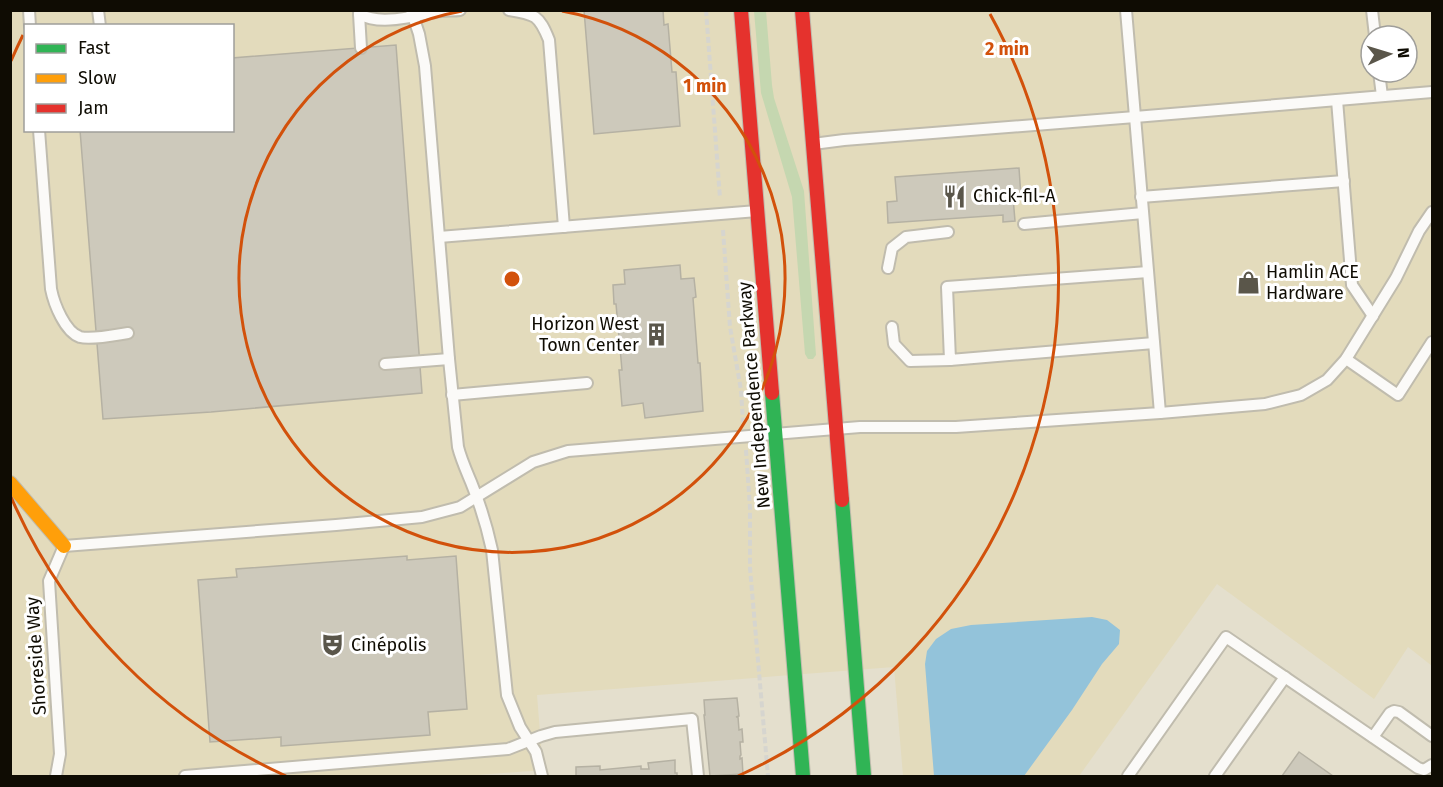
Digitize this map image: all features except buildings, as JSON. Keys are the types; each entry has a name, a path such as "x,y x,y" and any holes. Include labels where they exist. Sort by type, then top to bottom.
{"street":[{"name":"New Independence Parkway","path":"741,10 803,777"},
{"path":"802,10 864,777"},
{"path":"10,483 64,546"}],"lane":[{"path":"361,48 359,14 376,20 460,10"},
{"path":"509,10 530,14 542,23 549,40 564,227"},
{"path":"1126,10 1160,413"},
{"path":"412,14 423,48 425,66 458,447 489,534 507,694 514,716 536,752 542,777"},
{"path":"1380,84 1382,96"},
{"path":"813,144 1432,92"},
{"path":"1337,100 1352,285 1373,316"},
{"path":"39,132 51,289 56,306 66,324 74,334 80,337 128,333"},
{"path":"1142,197 1344,181"},
{"path":"439,237 757,212"},
{"path":"1024,224 1143,213"},
{"path":"64,546 410,519 438,514 460,507 533,462 568,451 860,427 956,426 1265,404 1301,395 1327,381 1346,359 1373,316 1396,278 1419,231 1432,213"},
{"path":"888,268 892,248 906,237 948,232"},
{"path":"950,360 947,287 1148,272"},
{"path":"892,327 894,344 910,361 950,360 1154,343"},
{"path":"1346,359 1398,395 1432,342"},
{"path":"385,364 449,359"},
{"path":"452,395 587,383"},
{"name":"Shoreside Way","path":"56,777 60,754 49,581 64,546"},
{"path":"1128,777 1226,637 1419,768 1424,770 1432,765"},
{"path":"1215,777 1284,677"},
{"path":"1373,737 1390,713 1394,711 1399,712 1432,736"},
{"path":"185,777 508,749 555,732 692,719 698,777"}],"path":[{"path":"706,10 730,327 741,390 745,436 750,508 750,568 768,777"}],"shaded area":[{"path":"10,11 1432,11 1432,666 1408,647 1374,699 1217,584 1079,776 903,776 894,667 537,695 543,770 464,776 11,776"}],"green space":[{"path":"754,11 766,11 774,98 804,191 816,355 813,359 808,359 805,354 792,197 761,93"}],"water":[{"path":"1092,617 1107,620 1120,630 1119,644 1102,664 1024,776 934,776 925,664 927,651 936,639 951,629 971,625"}],"traffic: fast":[{"path":"772,393 803,776"},
{"path":"842,500 864,776"}],"traffic: slow":[{"path":"10,483 64,546"}],"traffic: jam":[{"path":"741,10 772,393"},
{"path":"802,10 842,500"}],"place":[{"name":"Chick-fil-A","path":"955,196"},
{"name":"Hamlin ACE Hardware","path":"1248,282"},
{"name":"Horizon West Town Center","path":"657,334"},
{"name":"Cinépolis","path":"333,645"}]}
